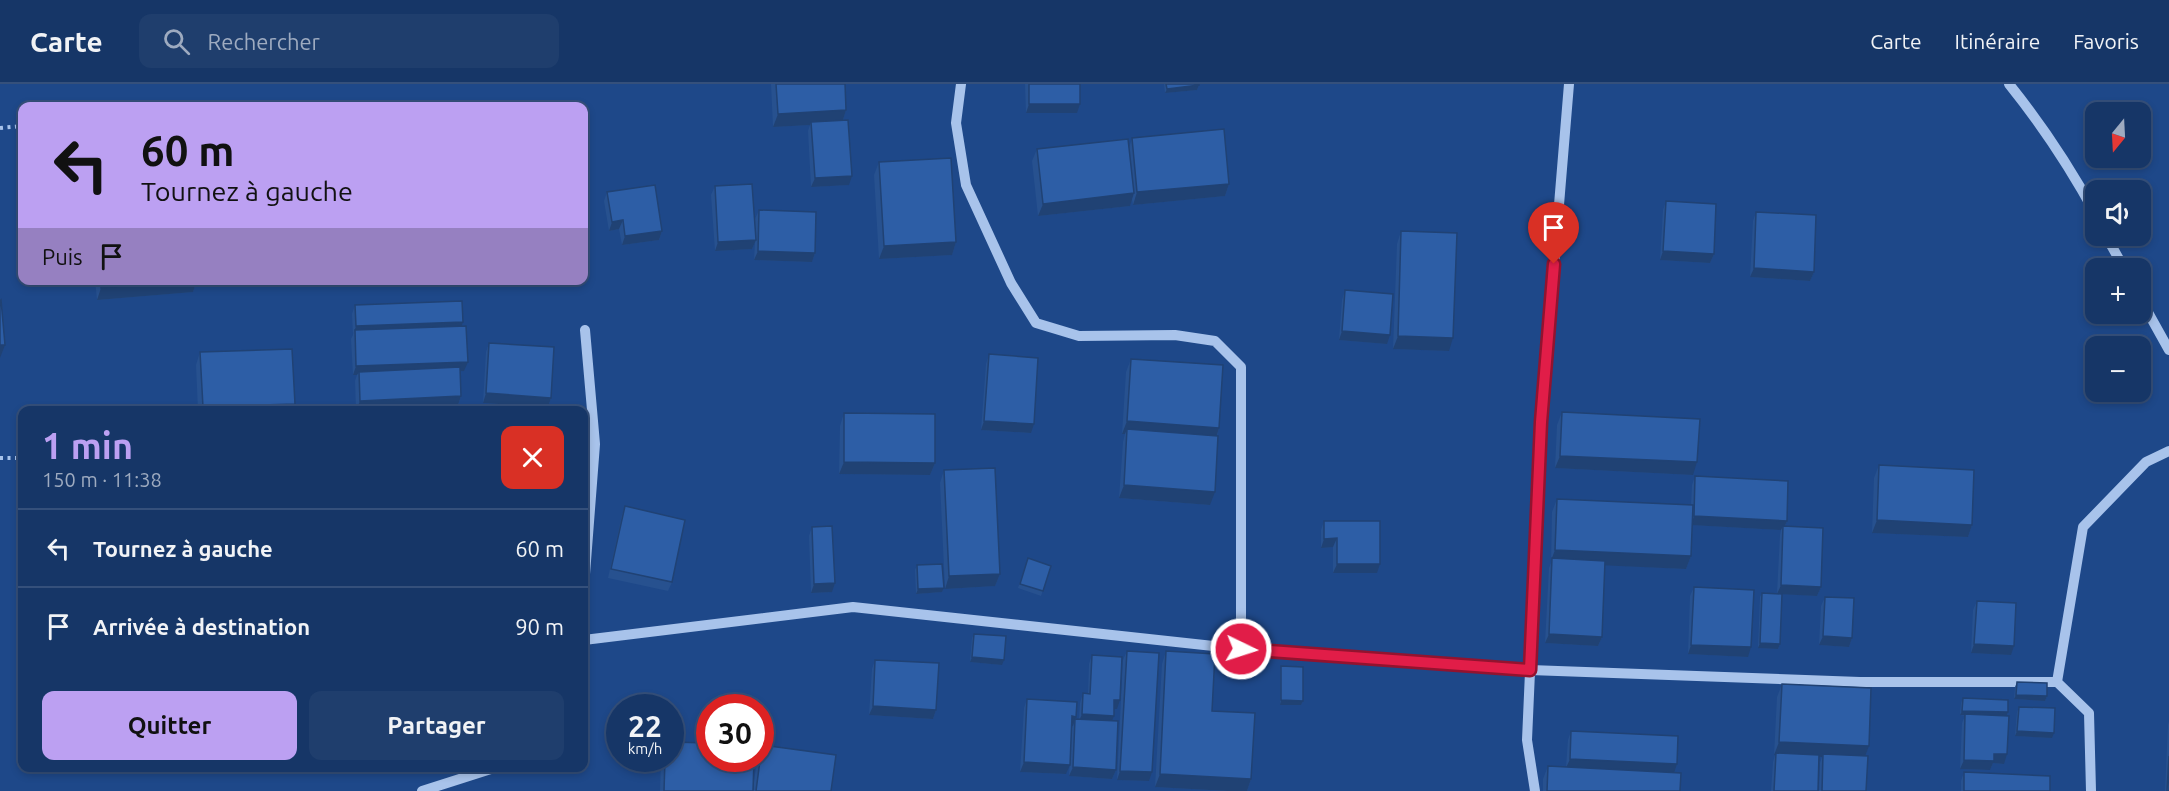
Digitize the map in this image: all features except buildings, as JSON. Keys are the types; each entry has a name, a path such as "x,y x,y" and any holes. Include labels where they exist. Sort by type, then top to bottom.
{"street":[{"path":"961,84 956,123 966,185 1011,283 1036,323 1079,336 1175,335 1215,341 1241,367 1241,649"},
{"path":"1536,791 1527,740 1541,422 1569,84"},
{"path":"2009,84 2072,171 2085,195"},
{"path":"2151,318 2169,350"},
{"path":"585,330 595,444 588,534"},
{"path":"2057,682 2083,527 2146,462 2169,451"},
{"path":"588,640 853,607 1241,649 1530,670 1860,682 2057,682 2089,713 2091,791"},
{"path":"422,791 481,772"}],"path":[{"path":"0,128 18,126"},
{"path":"0,458 18,458"}],"route":[{"path":"1241,649 1530,670 1541,422 1554,264"}]}
